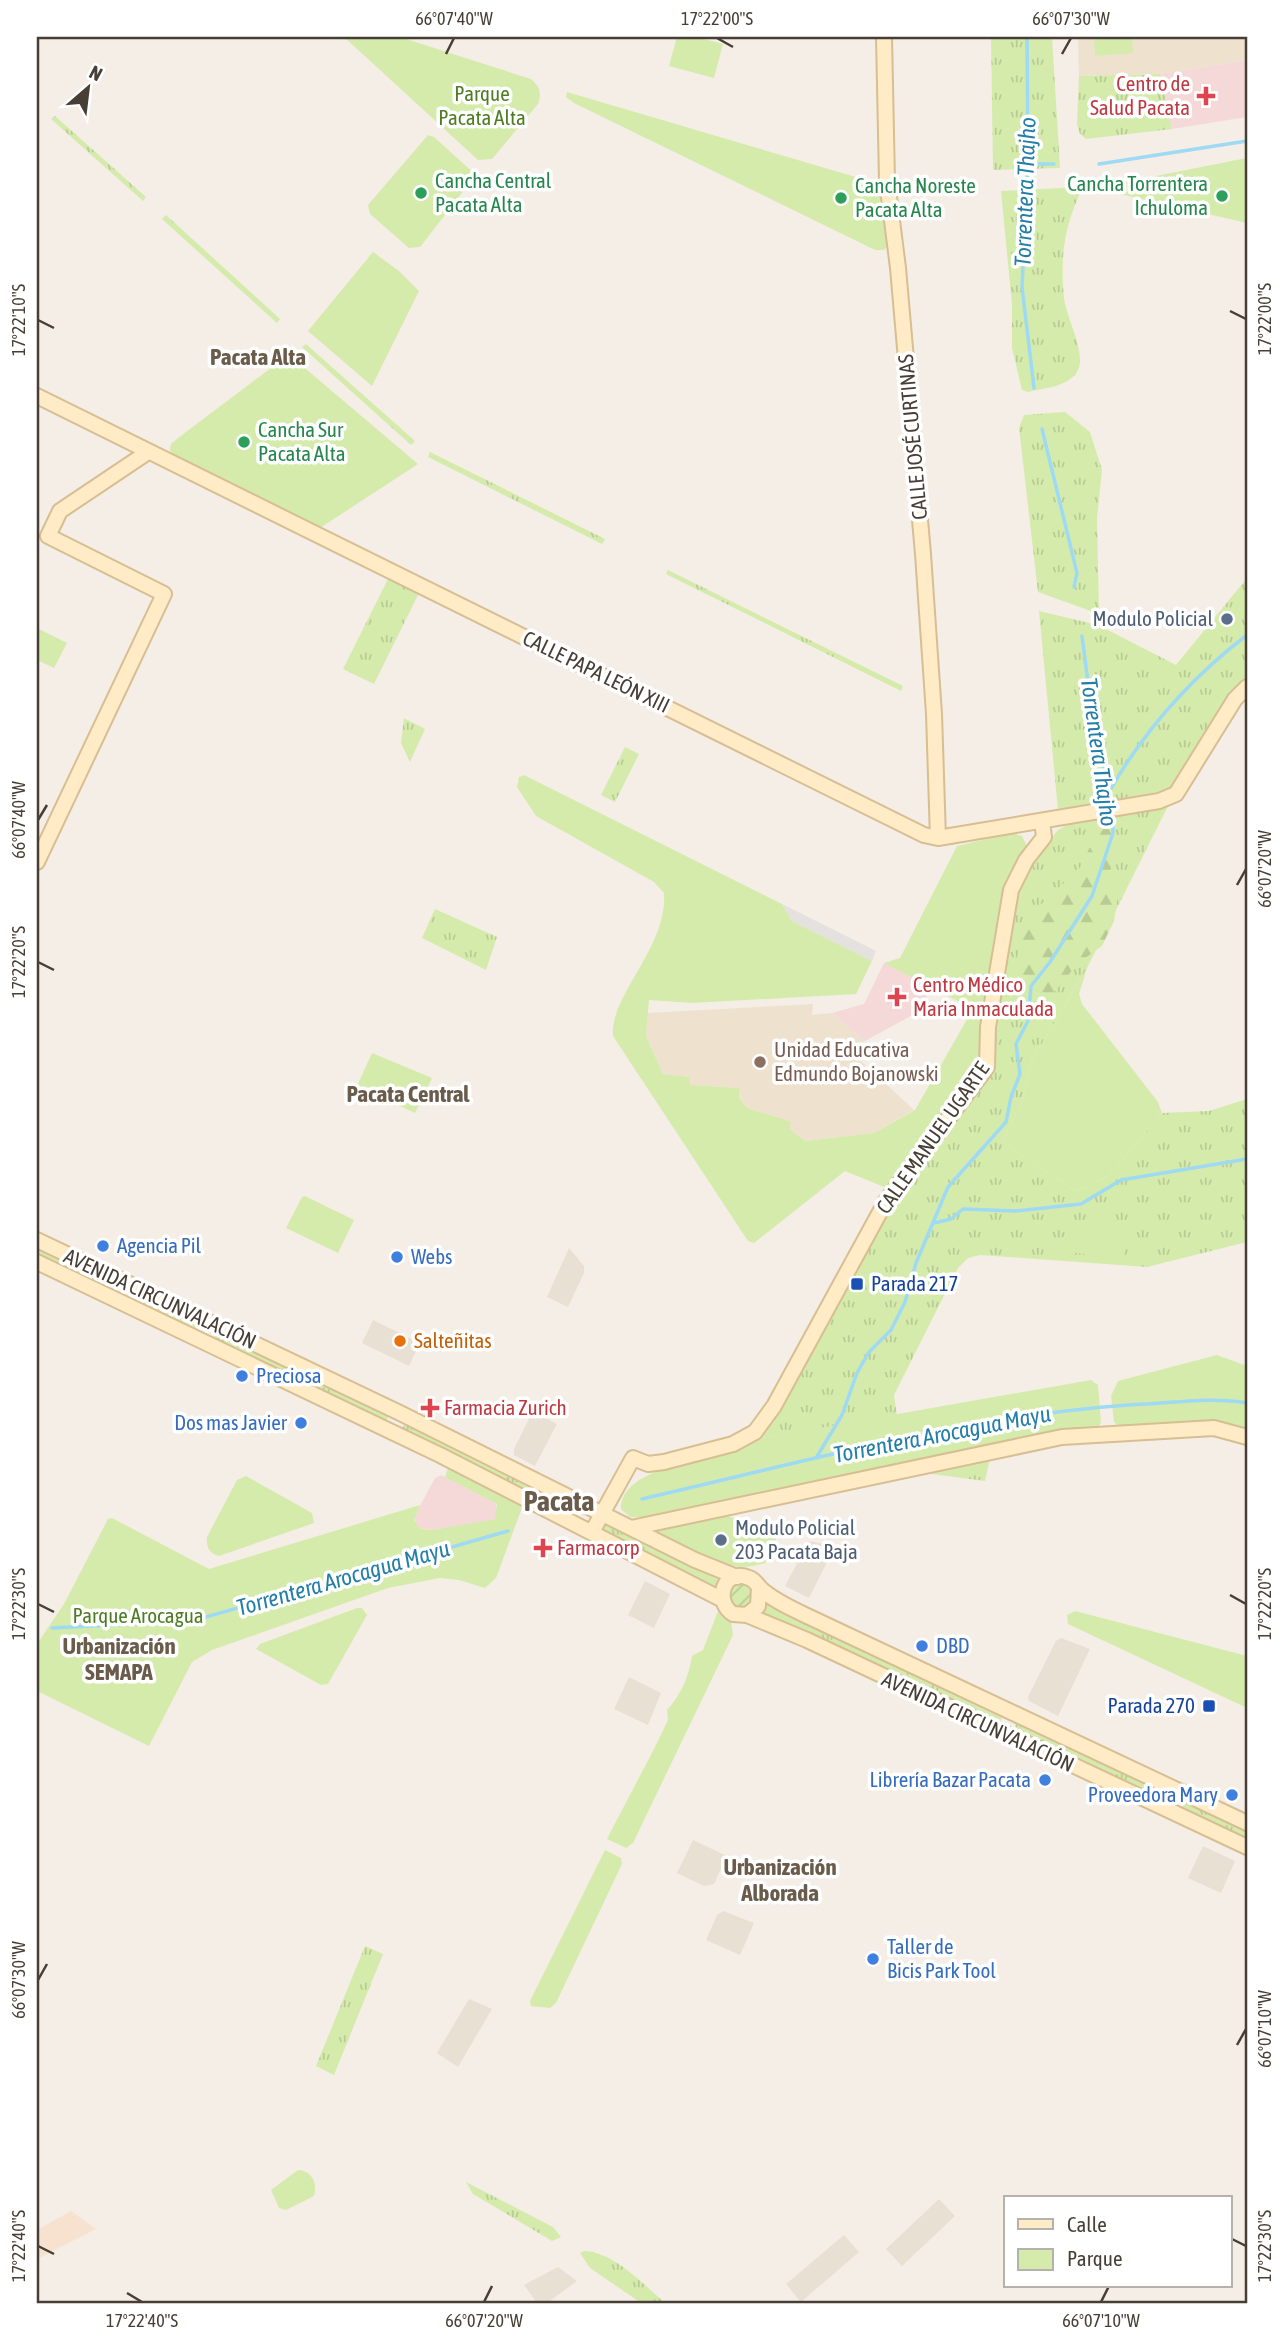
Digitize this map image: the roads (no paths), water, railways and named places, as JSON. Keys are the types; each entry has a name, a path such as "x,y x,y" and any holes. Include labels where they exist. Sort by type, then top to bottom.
{"street":[{"name":"CALLE JOSÉ CURTINAS","path":"884,37 887,181 898,268 923,554 934,713 938,838"},
{"name":"CALLE PAPA LEÓN XIII","path":"37,396 923,835 938,838 1120,808 1176,794 1235,699 1247,687"},
{"path":"37,862 164,594 48,536 60,511 148,452"},
{"name":"CALLE MANUEL UGARTE","path":"602,1514 633,1458 648,1464 664,1462 733,1444 755,1432 774,1406 886,1201 987,1067 988,1027 1011,890 1026,860 1044,838 1042,821"},
{"name":"AVENIDA CIRCUNVALACIÓN","path":"37,1240 352,1390 695,1560 737,1577"},
{"name":"AVENIDA CIRCUNVALACIÓN","path":"37,1262 440,1455 722,1599"},
{"path":"631,1528 1062,1437 1222,1428 1247,1437"},
{"path":"593,1532 602,1514"},
{"path":"737,1577 749,1578 759,1588 758,1606 747,1615 730,1612 722,1599 726,1583 737,1577"},
{"name":"AVENIDA CIRCUNVALACIÓN","path":"759,1588 805,1615 1247,1823"},
{"name":"AVENIDA CIRCUNVALACIÓN","path":"747,1615 807,1640 1247,1847"}],"waterway":[{"name":"Torrentera Thajho","path":"1027,37 1028,164 1022,287 1034,388"},
{"path":"1099,164 1247,141"},
{"path":"1028,164 1054,164"},
{"name":"Torrentera Thajho","path":"1042,429 1077,573 1074,587"},
{"path":"1110,790 1138,746 1171,706 1207,668 1247,635"},
{"name":"Torrentera Thajho","path":"1082,636 1091,706 1112,806"},
{"name":"Torrentera Thajho","path":"816,1458 842,1415 857,1373 869,1352 891,1330 905,1302 916,1263 948,1187 1006,1122 1011,1097 1020,1074 1016,1044 1028,1021 1031,986 1050,962 1092,896 1113,833 1113,814"},
{"path":"934,1223 951,1219 963,1209 1015,1211 1081,1204 1121,1180 1247,1159"},
{"name":"Torrentera Arocagua Mayu","path":"642,1499 893,1441 1021,1417 1184,1401 1222,1400 1247,1403"},
{"name":"Torrentera Arocagua Mayu","path":"52,1628 192,1621 508,1531"}],"place":[{"name":"Centro de Salud Pacata","path":"1206,96"},
{"name":"Cancha Central Pacata Alta","path":"421,193"},
{"name":"Cancha Torrentera Ichuloma","path":"1222,196"},
{"name":"Cancha Noreste Pacata Alta","path":"841,198"},
{"name":"Cancha Sur Pacata Alta","path":"244,442"},
{"name":"Modulo Policial","path":"1227,619"},
{"name":"Centro Médico Maria Inmaculada","path":"897,997"},
{"name":"Unidad Educativa Edmundo Bojanowski","path":"760,1062"},
{"name":"Agencia Pil","path":"103,1246"},
{"name":"Webs","path":"397,1257"},
{"name":"Parada 217","path":"857,1284"},
{"name":"Salteñitas","path":"400,1341"},
{"name":"Preciosa","path":"242,1376"},
{"name":"Farmacia Zurich","path":"430,1408"},
{"name":"Dos mas Javier","path":"301,1423"},
{"name":"Modulo Policial 203 Pacata Baja","path":"721,1540"},
{"name":"Farmacorp","path":"543,1548"},
{"name":"DBD","path":"922,1646"},
{"name":"Parada 270","path":"1209,1706"},
{"name":"Librería Bazar Pacata","path":"1045,1780"},
{"name":"Proveedora Mary","path":"1232,1795"},
{"name":"Taller de Bicis Park Tool","path":"873,1959"}],"district":[{"name":"Pacata Alta","path":"258,357"},
{"name":"Pacata Central","path":"408,1094"},
{"name":"Pacata","path":"559,1501"},
{"name":"Urbanización SEMAPA","path":"119,1659"},
{"name":"Urbanización Alborada","path":"780,1880"}],"park label":[{"name":"Parque Pacata Alta","path":"482,106"},
{"name":"Parque Arocagua","path":"138,1616"}]}
